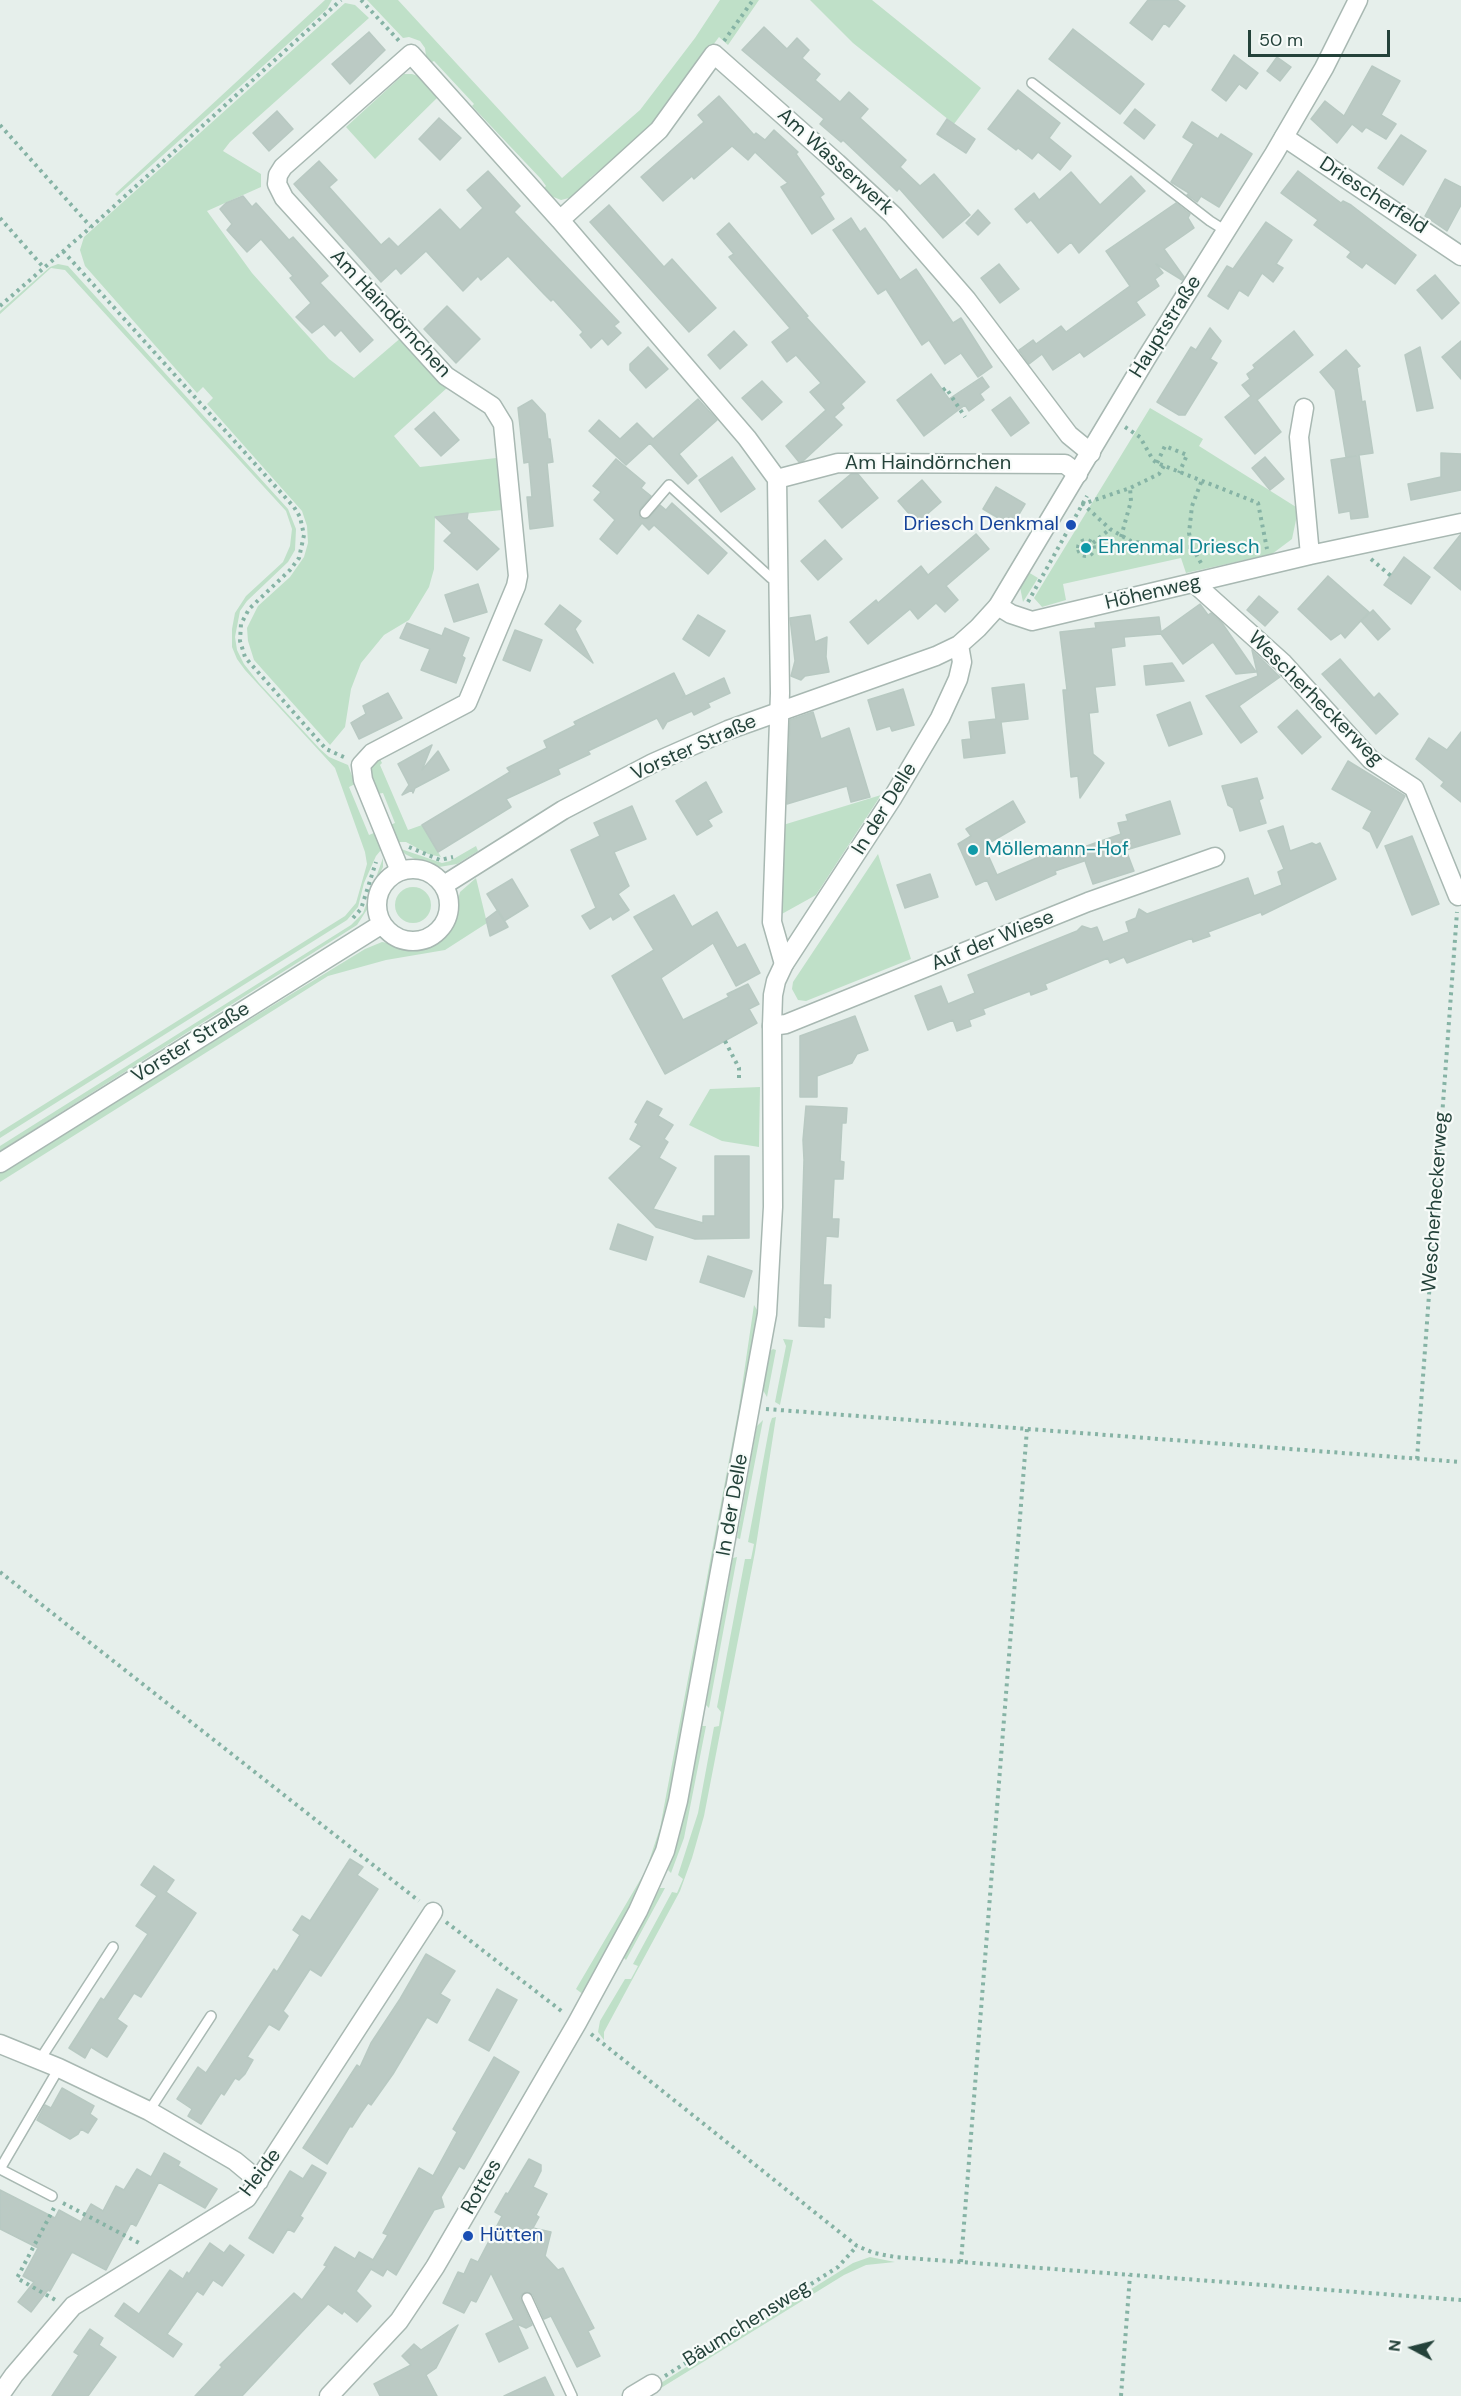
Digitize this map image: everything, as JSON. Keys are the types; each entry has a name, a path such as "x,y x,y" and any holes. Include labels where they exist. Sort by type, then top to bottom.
{"street":[{"name":"Hauptstraße","path":"959,645 998,606 1147,357 1284,137 1324,68 1358,0"},
{"path":"411,54 560,220 747,438 777,479 780,711 772,922 784,964"},
{"name":"Am Haindörnchen","path":"361,765 372,753 467,703 516,586 518,576 503,424 499,416 492,406 446,376 284,198 276,184 283,167 411,54"},
{"path":"560,220 659,130 714,54"},
{"name":"Am Wasserwerk","path":"714,54 837,162 893,215 967,300 1069,435 1091,453"},
{"name":"Driescherfeld","path":"1284,137 1461,256"},
{"path":"1304,408 1299,437 1310,555"},
{"name":"Am Haindörnchen","path":"777,479 838,463 1065,464 1078,474"},
{"name":"Höhenweg","path":"998,606 1011,615 1032,621 1310,555 1461,523"},
{"name":"Wescherheckerweg","path":"1203,581 1283,663 1371,760 1414,788 1458,896"},
{"name":"Vorster Straße","path":"444,885 563,810 653,763 728,730 936,656 959,645"},
{"name":"In der Delle","path":"582,2027 657,1871 672,1831 751,1406 766,1324 772,1264 772,1026 776,981 784,964 894,797 940,718 958,679 962,663 959,645"},
{"path":"361,765 363,780 400,871"},
{"name":"Auf der Wiese","path":"772,1026 786,1024 1088,902 1215,857"},
{"path":"416,869 426,872 444,885 448,912 444,925 435,935 425,940 410,942 396,938 382,924 377,900 381,888 389,878 400,871 416,869"},
{"name":"Vorster Straße","path":"0,1163 382,924"},
{"name":"Heide","path":"0,2396 14,2375 70,2309 247,2198 433,1912"},
{"name":"Rottes","path":"329,2396 381,2342 415,2300 582,2027"},
{"path":"0,2044 58,2068 149,2111 235,2161 259,2181"},
{"path":"632,2396 652,2384"}],"lane":[{"path":"1032,83 1226,231"},
{"path":"645,513 669,485 771,578 778,579"},
{"path":"39,2061 113,1947"},
{"path":"149,2111 211,2016"},
{"path":"52,2196 0,2169 58,2068"},
{"path":"526,2298 572,2396"}],"path":[{"path":"0,306 91,227 341,0"},
{"path":"361,0 411,54"},
{"path":"714,54 753,0"},
{"path":"0,125 91,227"},
{"path":"0,218 44,268"},
{"path":"63,251 294,507 300,517 304,535 299,558 290,570 249,609 240,632 242,649 250,663 326,749 361,765"},
{"path":"943,390 946,388 965,417"},
{"path":"1122,425 1140,437 1157,463 1258,503 1270,565"},
{"path":"1157,463 1166,446 1187,455 1179,473"},
{"path":"1164,466 1160,474 1130,488 1083,504 1121,537 1141,544 1192,547"},
{"path":"1202,479 1194,498 1190,522 1192,547 1203,581"},
{"path":"1121,537 1131,501 1130,488"},
{"path":"1093,543 1110,529"},
{"path":"1086,540 1093,543 1094,550 1091,555 1080,554 1078,548 1081,543 1086,540"},
{"path":"346,923 356,917 361,909 378,857 399,845 440,860 457,854"},
{"name":"Wescherheckerweg","path":"1417,1459 1458,896"},
{"path":"725,1041 739,1068 739,1079"},
{"path":"751,1406 1461,1462"},
{"path":"962,2262 1028,1429"},
{"path":"0,1572 582,2027 857,2246 885,2256 1461,2300"},
{"path":"70,2309 17,2278 58,2200 158,2253"},
{"name":"Bäumchensweg","path":"652,2384 838,2267 857,2246"},
{"path":"1121,2396 1130,2275"}],"green space":[{"path":"325,0 332,0 327,9 117,196 115,194"},
{"path":"367,0 398,0 562,178 640,110 695,38 720,0 759,0 728,45 719,37 650,129 590,178 592,181 573,197 561,200 551,196 544,188 546,186 541,179 472,106 474,104 434,61 432,62 426,56 425,48 420,41 409,37 403,38"},
{"path":"810,0 872,0 981,88 954,124 853,43"},
{"path":"345,3 355,5 369,18 230,142 223,151 261,174 261,187 207,211 252,273 329,359 354,378 403,336 448,387 394,436 420,467 496,458 502,510 435,517 434,569 429,587 409,620 384,635 361,663 351,689 345,727 330,745 254,660 248,641 247,628 258,606 290,577 304,557 308,543 307,526 302,511 207,404 213,398 203,387 197,393 85,266 80,250 84,237"},
{"path":"404,74 421,77 438,97 375,159 346,127"},
{"path":"58,264 68,266 288,509 296,529 295,550 288,562 247,601 240,611 235,637 237,650 244,664 259,683 320,749 329,757 348,765 355,784 349,787 369,835 374,833 381,850 364,883 358,907 347,920 0,1138 0,1132 345,916 356,903 367,864 365,852 335,768 245,670 232,647 235,613 246,596 283,562 290,546 292,529 286,511 65,270 51,268 0,314 0,311 50,267"},
{"path":"1150,408 1203,439 1199,446 1296,507 1292,539 1272,554 1186,573 1181,558 1063,584 1066,600 1042,607 1034,598"},
{"path":"1028,572 1038,578 1023,602 1020,587"},
{"path":"380,759 382,763 380,765 408,830 422,825 441,857 428,854 406,842 397,842 390,825 395,823 383,793 377,794 371,777 372,767"},
{"path":"881,795 816,895 780,915 783,825"},
{"path":"476,846 478,851 457,864 439,867 415,859 401,849 442,863"},
{"path":"878,854 911,959 806,1001 798,1000 792,989 793,982"},
{"path":"383,858 383,867 373,887 368,908 357,925 0,1151 0,1146 351,925 363,913"},
{"path":"476,878 487,923 445,950 386,960 328,976 0,1182 0,1172 365,949 382,942 418,948 437,942 451,927 460,892"},
{"path":"413,887 425,893 431,905 425,917 413,923 401,917 395,905 401,893"},
{"path":"760,1087 759,1147 722,1141 689,1125 710,1089"},
{"path":"754,1305 759,1313 666,1826 645,1882 584,1995 576,1989 646,1870 660,1828 739,1407"},
{"path":"783,1339 793,1340 780,1405 775,1402 786,1346"},
{"path":"773,1349 776,1350 767,1397 760,1385 766,1354"},
{"path":"776,1417 755,1552 704,1816 680,1891 604,2032 604,2040 598,2032 600,2021 625,1979 631,1979 638,1966 633,1964 672,1892 677,1893 683,1879 678,1875 698,1813 714,1727 719,1726 721,1712 717,1707 745,1559 751,1559 754,1544 748,1542 770,1424 772,1418"},
{"path":"763,1420 740,1539 737,1538 757,1426"},
{"path":"737,1557 709,1708 706,1705 733,1558"},
{"path":"702,1726 706,1726 684,1838 671,1873 668,1870 679,1838"},
{"path":"660,1888 665,1888 626,1960 623,1957"},
{"path":"870,2257 895,2262 866,2265 844,2275 648,2396 640,2396 853,2263"}],"building":[{"path":"1148,0 1177,0 1185,6 1169,27 1164,23 1152,40 1130,23"},
{"path":"764,27 787,49 797,38 809,50 802,58 820,74 815,80 840,102 849,92 868,109 860,118 906,160 900,167 920,186 934,174 970,215 943,238 899,188 897,191 843,140 841,142 820,124 824,119 742,50"},
{"path":"1073,29 1144,84 1120,114 1049,59"},
{"path":"369,32 385,50 350,84 332,64"},
{"path":"1234,55 1258,73 1246,89 1239,84 1226,101 1212,90"},
{"path":"1277,57 1291,67 1280,81 1267,71"},
{"path":"1372,66 1400,81 1381,115 1396,124 1386,139 1366,127 1362,132 1352,124 1337,143 1311,119 1325,101 1344,116"},
{"path":"1018,90 1060,123 1049,138 1071,156 1060,170 1038,152 1032,159 988,129"},
{"path":"719,96 754,135 756,133 765,140 774,130 798,152 796,154 824,194 820,197 834,219 812,234 781,187 788,183 755,152 748,160 732,146 694,179 692,176 663,201 641,177 704,122 698,115"},
{"path":"1135,109 1155,125 1144,139 1124,123"},
{"path":"277,111 293,129 269,151 253,133"},
{"path":"439,118 461,138 440,160 419,139"},
{"path":"947,119 975,139 966,153 937,134"},
{"path":"1192,122 1218,139 1221,134 1252,154 1219,207 1201,196 1197,202 1187,195 1189,193 1171,182 1194,144 1183,137"},
{"path":"1401,135 1426,151 1403,185 1378,168"},
{"path":"319,161 337,180 329,187 381,245 389,238 398,247 440,209 460,230 483,208 467,190 488,171 520,206 514,212 619,322 614,326 621,333 608,345 602,338 591,348 580,335 583,332 553,299 551,301 508,256 481,280 478,276 463,291 426,251 401,274 396,268 381,282 294,184"},
{"path":"1298,171 1341,203 1343,201 1351,205 1416,255 1395,284 1366,263 1362,268 1347,257 1351,252 1314,225 1318,220 1281,193"},
{"path":"1071,172 1100,205 1131,176 1145,191 1079,253 1071,242 1058,253 1031,220 1027,223 1015,209 1034,193 1039,200"},
{"path":"1445,179 1461,187 1461,205 1447,231 1425,216"},
{"path":"243,196 252,207 256,203 289,240 293,237 328,276 320,283 373,340 360,352 341,330 335,336 324,324 312,333 296,317 311,303 290,278 293,276 261,239 247,252 227,230 232,224 220,209 226,203"},
{"path":"1176,203 1190,214 1188,218 1194,228 1164,249 1184,277 1182,280 1156,264 1163,273 1155,279 1159,286 1136,302 1145,315 1084,357 1080,352 1053,370 1042,354 1029,364 1019,350 1033,340 1036,344 1061,326 1066,332 1130,286 1106,251"},
{"path":"609,205 664,267 672,259 716,308 689,332 590,222"},
{"path":"978,210 990,223 978,235 966,223"},
{"path":"851,218 860,232 865,228 900,280 916,269 953,323 961,318 992,367 978,377 961,353 945,364 929,340 922,345 886,289 878,294 833,230"},
{"path":"1266,222 1292,240 1276,264 1283,268 1273,282 1262,273 1248,296 1239,290 1228,309 1208,296 1227,266 1233,269"},
{"path":"729,223 808,316 806,317 865,382 841,404 844,408 834,417 842,425 803,461 799,462 786,446 826,410 810,392 821,383 796,355 787,362 772,342 790,328 729,257 734,254 717,234"},
{"path":"999,264 1019,289 1000,303 981,278"},
{"path":"1435,275 1459,303 1442,319 1417,290"},
{"path":"447,306 480,339 456,363 424,329"},
{"path":"1210,328 1221,341 1210,359 1217,363 1185,415 1179,415 1157,402 1191,347 1196,350"},
{"path":"734,331 747,345 720,369 708,355"},
{"path":"1294,331 1313,355 1257,400 1281,432 1255,454 1225,417 1251,396 1242,385 1250,379 1247,374 1255,368 1253,365"},
{"path":"1461,341 1461,379 1442,357"},
{"path":"648,347 668,369 646,388 630,370 630,364"},
{"path":"1420,347 1433,408 1417,411 1405,355"},
{"path":"1346,350 1360,366 1357,368 1362,402 1365,401 1373,453 1359,455 1368,517 1351,519 1350,511 1339,513 1331,460 1356,456 1346,457 1335,390 1320,372"},
{"path":"931,374 949,399 982,377 989,387 980,394 984,400 969,411 965,405 924,436 897,400"},
{"path":"762,381 782,402 762,420 742,398"},
{"path":"1010,397 1029,423 1011,436 992,410"},
{"path":"698,399 717,420 679,454 697,476 688,484 650,443 626,465 589,431 599,420 620,439 637,423 653,439"},
{"path":"532,400 545,414 548,439 550,439 553,462 547,463 553,526 530,529 527,497 532,497 529,462 524,463 518,408"},
{"path":"434,412 459,440 441,456 415,429"},
{"path":"1441,453 1461,454 1461,490 1411,500 1408,484 1441,477"},
{"path":"732,457 755,489 721,512 699,480"},
{"path":"1265,457 1284,479 1270,490 1252,468"},
{"path":"616,459 645,483 641,488 651,496 640,509 640,518 648,519 660,505 666,510 672,503 727,553 708,574 654,525 649,530 642,523 617,554 600,539 615,520 594,500 601,492 593,486"},
{"path":"851,474 858,474 878,498 842,528 819,501"},
{"path":"922,480 941,502 917,523 898,501"},
{"path":"996,487 1025,504 1012,526 983,509"},
{"path":"468,513 467,519 499,549 477,570 444,541 452,533 435,517"},
{"path":"976,534 989,549 946,586 958,600 945,612 936,603 918,619 910,609 868,644 850,622 876,600 878,603 921,566 928,575"},
{"path":"1461,534 1461,590 1434,568"},
{"path":"825,540 842,559 818,580 801,561"},
{"path":"1404,557 1430,577 1411,604 1384,585"},
{"path":"1328,576 1369,612 1345,638 1341,633 1331,640 1298,609"},
{"path":"478,584 487,612 454,622 445,595"},
{"path":"1259,596 1278,612 1265,626 1247,610"},
{"path":"1200,604 1208,615 1211,613 1222,623 1256,672 1236,674 1213,642 1183,664 1161,634 1124,637 1125,646 1111,648 1115,685 1095,687 1098,712 1089,713 1093,754 1104,763 1080,798 1078,776 1071,777 1063,690 1067,690 1060,632 1096,628 1095,623 1159,617 1161,632"},
{"path":"560,605 581,621 575,629 593,663 545,624"},
{"path":"1373,610 1390,629 1378,640 1361,621"},
{"path":"698,615 725,631 709,656 683,639"},
{"path":"810,615 815,642 827,637 826,657 829,672 805,676 801,680 791,676 795,661 790,618"},
{"path":"407,623 442,636 445,628 469,638 456,683 421,670 430,649 400,638"},
{"path":"515,630 542,640 530,671 503,660"},
{"path":"1252,650 1280,677 1239,706 1257,732 1241,743 1206,696 1258,676"},
{"path":"1340,659 1374,698 1379,693 1398,714 1376,734 1322,674"},
{"path":"1172,663 1184,681 1146,685 1144,666"},
{"path":"674,673 685,695 682,698 724,678 730,693 708,703 710,707 694,715 692,711 667,722 663,729 657,718 588,751 590,754 558,769 560,774 506,799 511,807 438,852 422,825 510,772 507,768 547,748 544,741 576,725 574,722"},
{"path":"1024,684 1028,719 1001,722 1005,753 964,758 962,740 971,739 969,722 996,719 992,688"},
{"path":"903,689 914,725 892,731 890,726 877,730 868,700"},
{"path":"388,693 402,718 359,739 351,723 366,714 363,706"},
{"path":"1190,702 1202,734 1169,746 1157,715"},
{"path":"1297,710 1321,737 1302,754 1278,727"},
{"path":"813,712 821,739 849,728 870,797 851,802 847,786 787,804 790,720"},
{"path":"1461,732 1461,802 1441,786 1444,782 1416,759 1429,738 1447,750"},
{"path":"432,745 422,770 438,751 449,770 415,788 413,793 412,790 402,795 409,785 398,764"},
{"path":"1348,761 1405,796 1377,848 1370,832 1363,828 1372,811 1332,789"},
{"path":"1257,778 1263,798 1259,800 1266,823 1240,831 1233,808 1228,805 1222,786"},
{"path":"706,782 722,812 708,820 712,826 697,835 676,801"},
{"path":"1013,801 1025,822 984,846 997,875 1048,853 1080,845 1081,848 1121,834 1118,823 1128,821 1126,815 1170,801 1180,834 1126,850 1134,871 1093,884 1083,855 1084,861 1055,871 1056,874 996,900 987,880 976,885 958,844 971,836 966,829"},
{"path":"632,806 646,839 614,852 629,886 618,894 629,910 613,920 611,916 590,929 582,916 596,908 571,850 600,836 594,823"},
{"path":"1283,826 1290,851 1312,843 1316,845 1320,843 1336,879 1262,915 1261,912 1208,932 1210,936 1193,942 1192,938 1127,963 1124,957 1110,963 1108,958 1045,984 1047,989 1031,995 1030,991 983,1009 985,1014 969,1020 971,1026 957,1031 953,1020 928,1030 915,996 941,986 948,1004 975,993 968,975 1077,931 1082,926 1091,929 1097,927 1103,942 1129,932 1126,922 1136,918 1139,909 1147,914 1248,878 1254,896 1282,885 1278,872 1284,869 1268,831"},
{"path":"1412,836 1439,904 1412,915 1385,846"},
{"path":"930,874 938,897 905,908 897,885"},
{"path":"512,879 528,906 504,921 487,894"},
{"path":"674,895 692,927 717,912 737,948 745,944 760,973 736,986 713,943 661,978 683,1020 729,997 727,994 748,984 759,1004 749,1009 757,1023 665,1074 612,976 654,950 634,917"},
{"path":"498,910 508,927 490,936 486,919"},
{"path":"855,1016 868,1050 857,1054 852,1063 817,1076 817,1097 800,1097 800,1036"},
{"path":"647,1101 662,1109 658,1116 673,1125 664,1139 668,1142 659,1158 676,1168 653,1209 703,1223 703,1216 715,1216 715,1156 749,1156 749,1238 695,1239 656,1227 609,1178 642,1146 630,1139 638,1124 635,1122"},
{"path":"806,1106 847,1108 846,1123 842,1123 840,1161 844,1162 843,1179 834,1179 832,1219 839,1219 838,1237 826,1236 823,1285 831,1285 830,1318 824,1317 824,1327 799,1326 803,1140"},
{"path":"618,1224 653,1237 646,1260 610,1249"},
{"path":"708,1256 752,1271 744,1297 700,1282"},
{"path":"350,1859 363,1867 357,1875 378,1889 321,1976 310,1969 283,2011 288,2016 279,2030 269,2024 247,2057 253,2060 245,2074 239,2080 235,2078 224,2095 221,2093 201,2124 188,2116 192,2109 177,2099 198,2067 206,2073 274,1969 277,1972 300,1935 293,1930 302,1916 310,1921"},
{"path":"154,1866 174,1880 166,1892 196,1913 141,1997 134,1993 117,2019 127,2026 107,2057 91,2047 85,2058 69,2048 101,1998 104,2000 148,1934 136,1926 157,1896 141,1885"},
{"path":"426,1954 455,1971 440,1994 450,2000 437,2023 427,2017 393,2074 371,2105 368,2103 352,2127 350,2126 327,2164 303,2148 357,2065 360,2067 371,2043"},
{"path":"497,1989 517,2000 489,2051 469,2040"},
{"path":"494,2057 519,2072 464,2169 459,2166 441,2197 444,2207 434,2210 396,2275 387,2269 383,2276 371,2269 356,2291 371,2306 357,2322 344,2311 342,2314 328,2304 242,2396 195,2396 222,2367 220,2365 294,2293 302,2300 327,2266 324,2265 335,2247 355,2259 359,2252 373,2260 388,2235 383,2233 419,2168 433,2176 457,2132 453,2129"},
{"path":"62,2088 94,2106 90,2114 97,2119 88,2133 81,2129 70,2139 37,2120 45,2105 51,2108"},
{"path":"164,2153 180,2162 178,2166 217,2189 205,2208 159,2182 136,2226 131,2223 106,2270 72,2252 50,2291 48,2290 31,2312 18,2302 34,2282 23,2276 38,2248 0,2229 0,2190 55,2218 59,2210 81,2222 91,2204 103,2211 116,2186 124,2190 137,2169 151,2177"},
{"path":"529,2159 541,2165 541,2171 533,2187 547,2194 536,2215 539,2217 533,2228 551,2232 545,2256 558,2270 563,2268 594,2328 588,2331 600,2356 577,2367 551,2316 544,2319 533,2295 527,2291 520,2298 532,2325 526,2328 517,2324 528,2348 499,2362 486,2334 514,2320 491,2273 476,2302 471,2300 464,2313 443,2303 458,2272 464,2274 471,2259 478,2262 502,2216 495,2212"},
{"path":"312,2165 326,2173 300,2216 303,2218 294,2232 288,2229 273,2253 249,2238 290,2171 303,2179"},
{"path":"210,2243 224,2253 230,2245 244,2255 222,2286 213,2280 203,2295 197,2291 167,2334 182,2344 173,2357 115,2316 124,2303 139,2314 170,2270 183,2279 187,2272 189,2274"},
{"path":"458,2325 436,2368 426,2375 437,2396 380,2396 374,2384 411,2365 402,2356 414,2344 421,2350"},
{"path":"90,2329 103,2338 99,2345 116,2357 88,2396 52,2396 79,2355 74,2352"},
{"path":"545,2377 554,2396 504,2396"}],"place":[{"name":"Driesch Denkmal","path":"1071,525"},
{"name":"Ehrenmal Driesch","path":"1086,548"},
{"name":"Möllemann-Hof","path":"973,850"},
{"name":"Hütten","path":"468,2236"}]}
